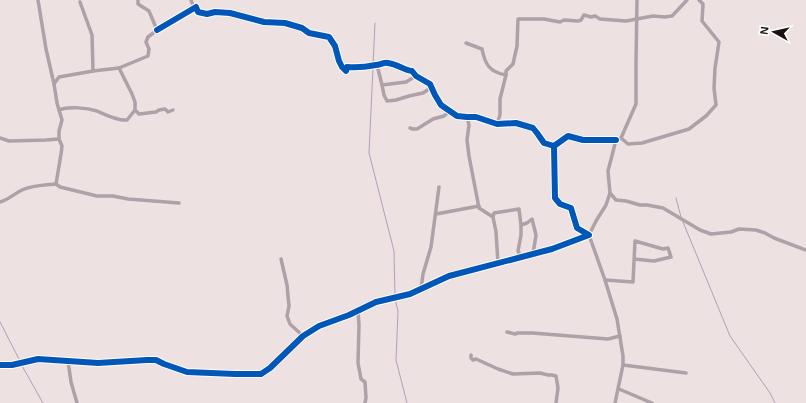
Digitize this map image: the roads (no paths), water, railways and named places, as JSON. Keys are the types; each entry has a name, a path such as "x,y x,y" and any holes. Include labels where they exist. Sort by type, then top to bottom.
{"street":[{"path":"38,0 46,49 62,120 59,131 62,154 56,184"},
{"path":"138,0 138,4 149,11 157,30"},
{"path":"191,0 194,8 196,7 198,12 207,14 215,12 230,13 264,22 285,23 302,28 309,33 329,37 335,46 339,61 346,71 347,66 357,68 386,63 403,67 408,71 412,71 416,76 430,84 441,105 457,116 476,117 497,124 516,123 533,128 544,143 554,146"},
{"path":"554,146 568,136 583,140 616,140 621,138 636,104 637,0"},
{"path":"497,124 500,114 500,99 506,71 513,64 517,46 518,19 544,19 560,22 564,20 578,21 581,20 584,15 591,17 595,16 600,19 626,21 653,16 665,17 672,16 687,0"},
{"path":"621,138 628,144 642,142 689,129 706,116 716,104 714,88 719,42 702,21 703,4 699,0"},
{"path":"80,2 92,35 93,71"},
{"path":"54,84 59,77 118,68 148,56 149,49 146,42 148,37 194,8"},
{"path":"466,43 482,49 484,61 492,70 498,74 506,75"},
{"path":"375,65 378,69 384,95 387,101 423,93 432,87"},
{"path":"59,110 77,108 93,110 104,115 126,121 135,110 135,102 118,68"},
{"path":"382,85 406,82 416,76"},
{"path":"135,110 139,114 156,112 165,109 168,112 173,110"},
{"path":"410,128 417,129 433,119 444,116 450,111"},
{"path":"467,117 469,125 467,140 469,156 479,206 493,217 496,232 498,263"},
{"path":"0,138 9,141 59,139"},
{"path":"0,365 12,365 38,359 98,363 156,360 187,372 261,374 270,368 303,336 319,326 358,311 376,302 410,294 449,276 552,249 589,235 606,205 610,193 608,171 616,140"},
{"path":"554,146 556,198 560,204 571,208 577,228 589,235 617,319 623,365 615,403"},
{"path":"0,202 30,186 56,184 97,196 113,196 128,200 179,203"},
{"path":"421,289 423,274 431,247 439,187"},
{"path":"610,193 616,200 664,208 700,230 711,234 731,232 739,229 756,230 806,250"},
{"path":"436,214 479,206"},
{"path":"493,217 494,213 519,209 521,235 518,251 521,257"},
{"path":"521,225 532,219 536,235 533,254"},
{"path":"605,280 633,282 634,259 635,241 663,249 668,248 670,258 654,261 634,259"},
{"path":"281,259 287,285 289,306 287,316 290,324 303,336"},
{"path":"358,311 358,363 361,379 365,382 365,403"},
{"path":"507,332 515,334 532,333 608,339 620,336"},
{"path":"471,355 473,360 476,359 513,374 540,373 556,376 558,388 556,403"},
{"path":"68,361 71,382 77,403"},
{"path":"623,365 686,373"},
{"path":"619,389 652,403"}],"waterway":[{"path":"373,65 375,23"},
{"path":"373,68 369,153 394,251 395,295"},
{"path":"676,198 681,217"},
{"path":"683,222 730,336 770,393 775,403"},
{"path":"395,299 398,311 396,360 407,403"},
{"path":"0,322 20,361"},
{"path":"21,364 43,403"}]}
